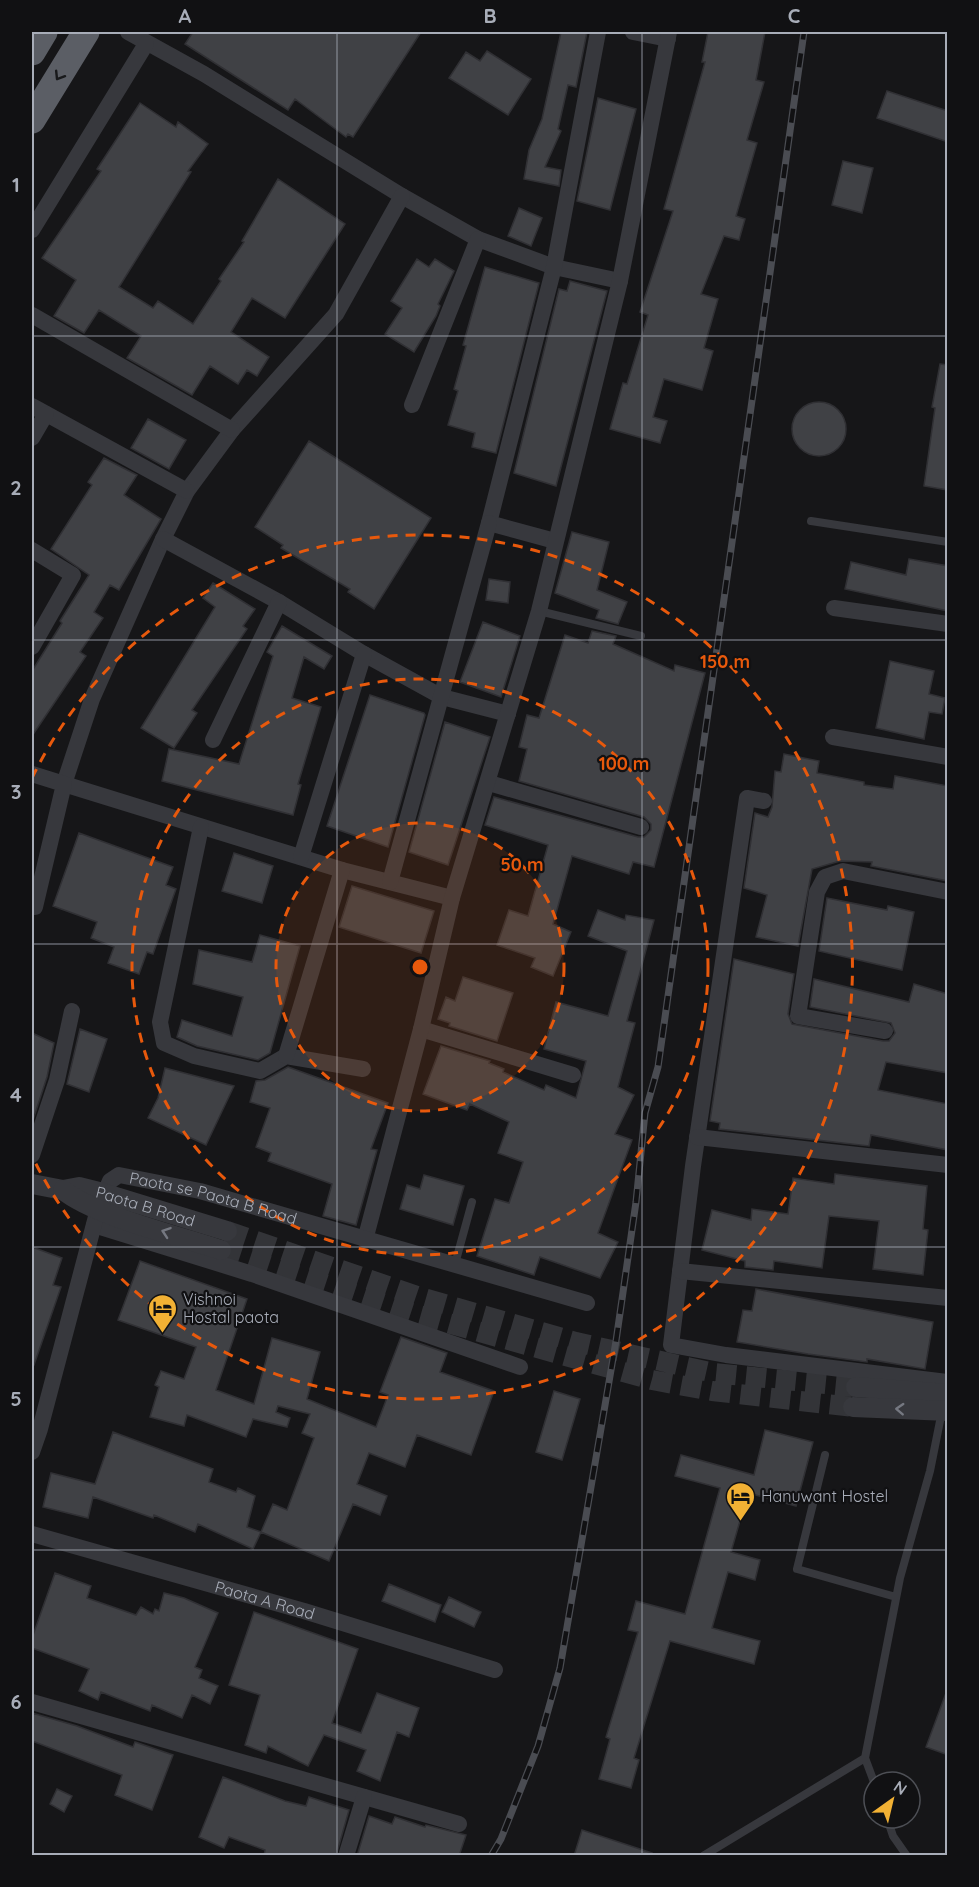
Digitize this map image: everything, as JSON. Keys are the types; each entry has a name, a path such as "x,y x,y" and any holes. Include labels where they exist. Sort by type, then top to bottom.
{"highway":[{"path":"32,52 44,32"},
{"path":"32,120 86,32"}],"street":[{"path":"128,32 204,74 402,196 478,239 554,267 620,281"},
{"path":"390,882 489,523 554,267 598,32"},
{"path":"365,1240 421,1029 452,898 489,783 539,611 620,281 668,35 633,32"},
{"path":"32,230 146,44"},
{"path":"33,912 64,784 92,699 163,539 187,491 232,430 336,314 402,196"},
{"path":"412,405 478,239"},
{"path":"32,315 232,430"},
{"path":"32,438 39,410 187,491"},
{"path":"489,523 555,541"},
{"path":"163,539 279,602 364,654 442,697 508,714"},
{"path":"32,550 73,575 32,647"},
{"path":"213,740 279,602"},
{"path":"834,608 948,624"},
{"path":"301,856 364,654"},
{"path":"833,737 948,757"},
{"path":"32,774 342,870 452,898"},
{"path":"489,783 641,827"},
{"path":"765,801 747,798 697,1137 671,1345 946,1395"},
{"path":"201,827 160,1022 164,1043 194,1056 260,1071 286,1056 363,1070"},
{"path":"286,1056 342,870"},
{"path":"885,1031 798,1016 817,892 825,877 843,871 948,892"},
{"path":"32,1155 57,1080 72,1011"},
{"path":"421,1029 573,1075"},
{"path":"697,1137 948,1165"},
{"name":"Paota se Paota B Road","path":"98,1209 110,1180 119,1176 132,1176 200,1191 365,1240 409,1249 587,1303"},
{"name":"Paota B Road","path":"32,1184 63,1190 76,1200 98,1209 221,1250"},
{"path":"32,1452 98,1209 252,1274 520,1367"},
{"name":"Paota B Road","path":"98,1209 227,1231"},
{"path":"680,1271 948,1298"},
{"path":"856,1387 946,1395"},
{"path":"853,1407 946,1395"},
{"name":"Paota A Road","path":"32,1534 304,1611 495,1670"},
{"path":"32,1702 459,1824"},
{"path":"346,1856 364,1797"}],"lane":[{"path":"811,521 948,542"},
{"path":"539,611 641,636"},
{"path":"455,1264 472,1202"},
{"path":"870,1770 865,1758 896,1597 930,1471 946,1395"},
{"path":"825,1455 796,1569 896,1597"},
{"path":"703,1856 865,1758"},
{"path":"892,1830 907,1856"}],"building":[{"path":"193,32 421,32 353,137 348,134 346,137 295,99 288,110 185,44"},
{"path":"561,32 587,32 576,87 568,85 558,129 561,131 545,167 561,170 559,186 524,179 529,150 542,119"},
{"path":"708,32 765,32 756,80 764,82 747,140 757,143 736,216 745,219 739,240 724,236 701,294 718,299 704,348 713,351 702,390 664,379 653,417 667,421 660,443 610,429 623,383 627,384 648,315 640,312 673,211 664,209 705,62 702,62"},
{"path":"487,51 531,79 508,115 449,78 466,52 480,61"},
{"path":"887,91 948,111 948,142 877,118"},
{"path":"598,98 636,109 610,210 577,201"},
{"path":"140,103 176,127 178,122 208,144 188,171 191,172 119,287 153,308 158,301 193,324 244,242 242,241 278,179 345,224 285,318 252,298 231,332 269,357 257,376 247,370 238,384 210,366 192,395 127,358 141,336 99,310 84,333 54,316 76,280 42,258 101,171 97,169"},
{"path":"843,161 873,168 862,213 832,205"},
{"path":"519,208 542,218 531,246 508,236"},
{"path":"417,259 429,267 435,259 454,271 438,304 440,306 436,316 414,352 385,334 402,308 391,301"},
{"path":"485,267 539,283 496,453 472,447 475,433 448,425 458,391 454,389 466,346 463,345"},
{"path":"570,281 607,291 556,486 514,473 559,289 567,291"},
{"path":"940,364 948,365 948,490 924,486 935,408 932,407"},
{"path":"814,402 824,402 834,406 842,414 846,429 842,444 834,452 824,456 814,456 804,452 796,444 792,434 792,424 796,414 804,406"},
{"path":"148,419 186,440 169,469 131,448"},
{"path":"309,441 431,518 374,609 348,592 350,589 281,548 283,545 255,527"},
{"path":"104,458 137,475 124,495 161,519 119,590 110,585 94,612 103,618 80,652 86,656 32,736 32,671 89,575 51,549 92,485 88,482"},
{"path":"572,532 609,542 597,590 627,602 618,624 596,618 599,610 555,593"},
{"path":"909,559 948,566 948,611 845,589 851,562 906,575"},
{"path":"489,579 510,582 508,603 486,600"},
{"path":"213,583 255,609 243,626 247,629 192,710 197,713 174,748 141,728 215,607 203,598"},
{"path":"483,622 520,636 501,697 460,682"},
{"path":"282,626 332,656 324,669 304,657 292,698 321,707 298,784 301,785 293,815 162,781 169,749 239,764 273,656 267,652"},
{"path":"592,631 616,636 613,644 674,671 675,665 705,673 654,867 633,862 629,874 572,856 553,924 571,932 553,976 531,967 535,958 497,945 509,910 528,916 548,845 485,825 494,797 638,837 644,837 651,830 651,824 644,817 519,781 527,749 519,747 527,715 539,718 565,635 588,643"},
{"path":"890,661 934,671 929,694 945,698 942,714 929,712 924,739 876,728"},
{"path":"370,695 425,715 388,847 327,826"},
{"path":"445,722 490,737 448,865 409,852"},
{"path":"784,754 819,761 817,773 864,782 864,785 893,789 895,776 948,786 948,881 871,866 872,862 840,861 812,869 798,946 756,937 767,895 744,888 755,813 768,817 772,807 775,771 781,772"},
{"path":"79,833 173,867 166,885 176,889 153,954 147,952 139,974 108,963 114,947 91,938 97,922 53,906"},
{"path":"234,853 273,866 262,903 222,891"},
{"path":"352,886 434,911 421,953 339,927"},
{"path":"827,898 887,910 888,906 914,912 902,970 819,951"},
{"path":"598,910 625,920 626,915 654,920 627,1021 635,1023 618,1087 634,1095 615,1134 632,1140 598,1233 618,1242 600,1278 540,1257 534,1275 477,1256 495,1199 509,1203 523,1162 498,1153 509,1122 470,1104 467,1110 423,1094 441,1046 490,1061 489,1063 504,1069 503,1072 544,1090 546,1085 576,1098 586,1061 544,1049 556,1002 608,1016 627,951 588,936"},
{"path":"260,935 300,946 270,1053 258,1060 197,1046 177,1037 182,1020 232,1036 243,997 193,984 199,950 252,962"},
{"path":"734,959 794,974 788,1014 792,1024 883,1041 889,1041 895,1033 891,1023 810,1007 814,979 909,1002 914,984 948,994 948,1073 886,1062 878,1090 948,1104 948,1150 871,1135 869,1146 719,1129 720,1123 710,1121"},
{"path":"463,977 513,993 497,1041 449,1026 450,1023 438,1019 446,997 455,1001"},
{"path":"80,1029 107,1039 89,1092 67,1084"},
{"path":"32,1033 54,1043 47,1077 32,1123"},
{"path":"288,1067 388,1103 371,1149 377,1150 356,1225 323,1216 332,1184 268,1161 271,1153 256,1147 270,1108 250,1102 256,1081 265,1080"},
{"path":"165,1068 234,1086 206,1145 148,1118 158,1098"},
{"path":"835,1174 927,1186 923,1229 928,1230 923,1275 873,1269 879,1221 829,1216 822,1268 774,1261 773,1270 745,1267 745,1261 702,1250 712,1210 751,1220 752,1209 788,1214 793,1178 834,1184"},
{"path":"424,1175 464,1186 453,1225 400,1209 407,1185 420,1189"},
{"path":"32,1247 62,1258 53,1285 61,1287 34,1365 32,1364"},
{"path":"140,1261 247,1299 216,1390 254,1404 272,1338 320,1352 307,1399 376,1427 388,1395 380,1392 401,1337 447,1353 440,1372 494,1391 471,1455 417,1435 405,1467 369,1453 357,1484 387,1496 380,1515 353,1504 329,1561 261,1532 273,1504 287,1510 314,1438 302,1433 310,1414 278,1406 276,1412 290,1418 287,1427 253,1419 246,1437 187,1415 184,1426 150,1417 159,1387 155,1385 161,1371 184,1379 196,1347 118,1320"},
{"path":"756,1289 933,1322 925,1369 737,1342 743,1310 752,1311"},
{"path":"554,1391 580,1399 562,1460 536,1452"},
{"path":"765,1430 813,1442 796,1506 748,1493 731,1552 760,1560 755,1580 728,1572 712,1628 760,1641 754,1664 670,1641 634,1758 639,1760 631,1788 599,1779 610,1739 606,1737 638,1632 628,1630 636,1601 685,1614 720,1488 675,1476 681,1455 754,1475"},
{"path":"113,1432 213,1469 209,1482 236,1492 238,1488 255,1496 247,1527 261,1532 253,1549 198,1524 195,1532 154,1515 153,1518 93,1497 88,1518 43,1507 51,1473 95,1484"},
{"path":"55,1573 91,1586 87,1598 136,1615 141,1607 153,1614 155,1609 159,1611 164,1593 184,1598 218,1613 195,1667 202,1670 199,1678 218,1686 210,1704 192,1695 182,1718 152,1705 150,1711 101,1692 98,1700 79,1691 89,1669 32,1648 32,1638"},
{"path":"389,1584 441,1605 435,1622 382,1601"},
{"path":"449,1597 481,1612 474,1627 442,1612"},
{"path":"254,1612 358,1649 332,1723 361,1733 377,1693 419,1708 409,1737 397,1732 380,1781 357,1771 366,1750 324,1735 308,1766 268,1746 266,1753 245,1745 260,1695 229,1685"},
{"path":"946,1693 948,1693 948,1755 926,1747"},
{"path":"32,1713 77,1726 133,1747 135,1742 173,1755 152,1810 115,1795 122,1775 32,1741"},
{"path":"223,1777 285,1801 306,1806 309,1797 349,1810 336,1856 264,1856 265,1850 229,1837 224,1848 199,1837"},
{"path":"57,1789 72,1796 64,1812 50,1804"},
{"path":"369,1816 392,1824 395,1817 425,1827 426,1825 466,1835 459,1856 357,1856"},
{"path":"582,1830 652,1853 651,1856 574,1856"}],"tunnel":[{"path":"227,1231 420,1297 576,1342 714,1373 856,1387"},
{"path":"221,1250 415,1314 652,1380 712,1391 853,1407"}],"railway":[{"path":"491,1856 501,1839 538,1746 560,1668 616,1341 636,1202 645,1113 658,1067 804,32"}],"place":[{"name":"Vishnoi Hostal paota","path":"162,1334"},
{"name":"Hanuwant Hostel","path":"740,1522"}]}
